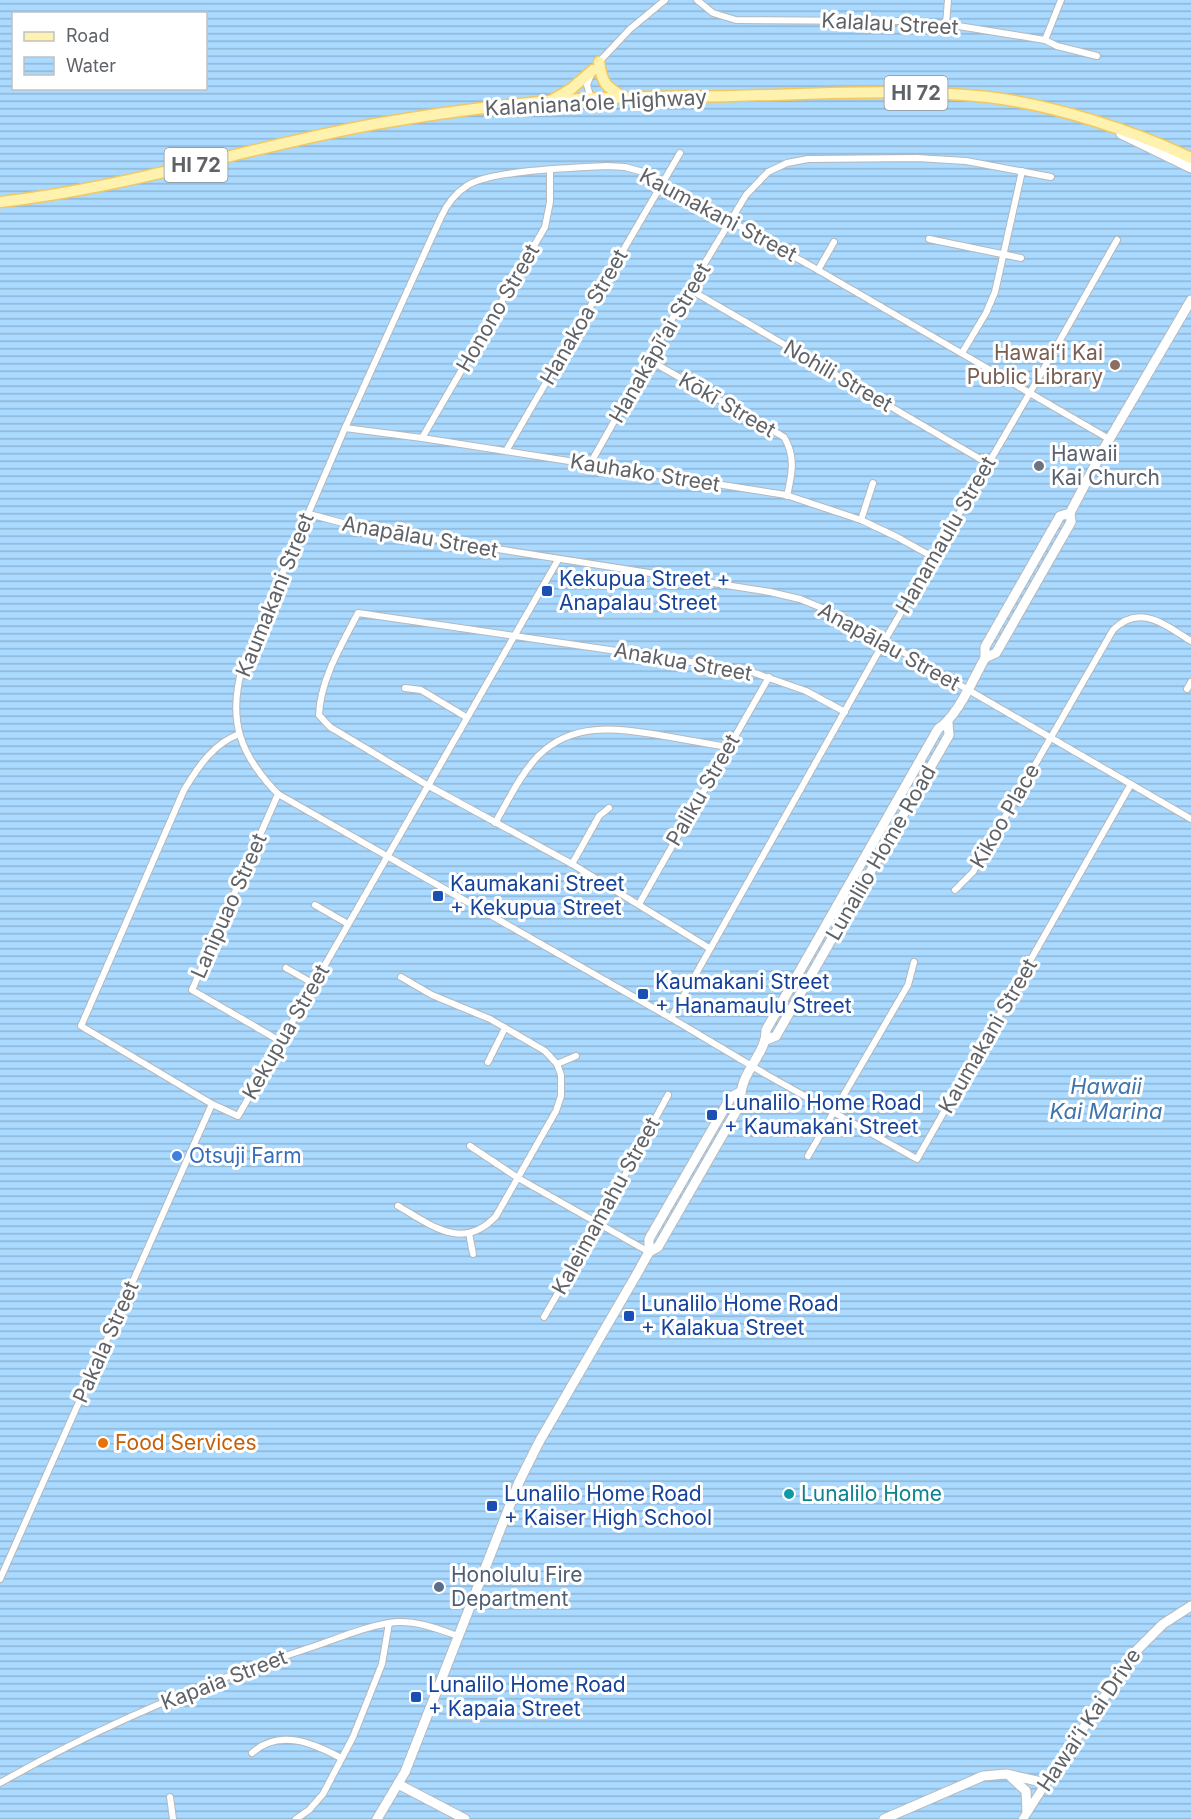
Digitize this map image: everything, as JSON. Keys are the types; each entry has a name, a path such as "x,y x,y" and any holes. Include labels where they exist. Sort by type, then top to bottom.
{"main road":[{"path":"549,101 571,89 596,66 609,89 626,98"},
{"name":"Kalaniana’ole Highway","path":"0,202 41,198 124,181 374,124 549,101 591,99 936,93 990,98 1049,109 1096,123 1159,144 1191,158"},
{"path":"1096,123 1191,168"},
{"name":"Lunalilo Home Road","path":"377,1819 405,1772 519,1482 539,1442 649,1252 649,1239 731,1097 740,1092 766,1040 776,1036 949,735 948,723 966,690 985,658 996,654 1071,522 1070,513 1109,440 1191,300"},
{"name":"Hawai’i Kai Drive","path":"1046,1783 1134,1653 1163,1624 1191,1606"},
{"path":"884,1819 983,1776 1006,1774 1046,1783"},
{"path":"1006,1774 1026,1791 1025,1816"},
{"path":"398,1784 465,1819"}],"street":[{"path":"591,99 587,85 596,66 630,29 665,0"},
{"name":"Kalalau Street","path":"697,0 713,13 736,20 851,20 946,24 1045,40 1057,46 1097,56"},
{"path":"946,24 948,0"},
{"path":"1045,40 1061,0"},
{"name":"Hanakoa Street","path":"506,451 680,153"},
{"name":"Hanakāpī‘ai Street","path":"590,464 689,289 732,222 746,195 760,179 777,166 799,160 917,158 966,161 1051,177"},
{"name":"Kaumakani Street","path":"1109,440 818,270 644,172 619,166 550,170 486,178 467,186 451,199 441,217 345,428 243,665 238,683 236,710 239,734 254,768 278,794 917,1159 1131,784"},
{"name":"Honono Street","path":"422,438 545,227 550,201 550,170"},
{"path":"962,353 991,303 999,281 1022,171"},
{"path":"929,239 1021,258"},
{"name":"Hanamaulu Street","path":"671,1018 884,642 1117,240"},
{"path":"818,270 834,242"},
{"name":"Nohili Street","path":"689,289 987,463"},
{"name":"Kōkī Street","path":"649,360 784,437 793,464 787,496"},
{"name":"Kauhako Street","path":"345,428 422,438 787,496 861,520 933,557"},
{"path":"861,520 873,483"},
{"name":"Anapālau Street","path":"309,514 358,527 770,592 800,599 839,615 1191,819"},
{"name":"Kekupua Street","path":"239,734 226,739 208,755 184,790 81,1026 212,1104 238,1116 558,560"},
{"name":"Anakua Street","path":"428,785 330,727 319,715 320,700 340,647 358,613 746,670 806,691 845,712"},
{"name":"Kikoo Place","path":"955,890 973,872 1113,630 1120,624 1135,618 1151,618 1191,640"},
{"name":"Paliku Street","path":"639,904 768,677"},
{"path":"1187,689 1191,682"},
{"path":"405,688 421,690 466,717"},
{"path":"495,823 523,775 538,756 557,742 579,732 594,729 618,729 727,747"},
{"path":"428,785 572,864 709,948"},
{"name":"Lanipuao Street","path":"278,794 192,990 280,1041"},
{"path":"572,864 599,816 609,808"},
{"path":"315,904 348,924"},
{"path":"808,1156 908,985 914,962"},
{"path":"286,968 314,984"},
{"path":"398,1206 443,1232 469,1233 479,1230 491,1221 559,1104 562,1083 557,1064 545,1051 477,1013 432,995 401,977"},
{"path":"488,1062 505,1028"},
{"path":"557,1064 576,1056"},
{"name":"Kaleimamahu Street","path":"544,1317 668,1095"},
{"name":"Pakala Street","path":"0,1579 212,1104"},
{"path":"470,1146 477,1153 518,1178 649,1252"},
{"path":"469,1233 473,1254"},
{"name":"Kapaia Street","path":"0,1783 61,1750 170,1699 278,1658 389,1623 408,1622 427,1625 458,1636"},
{"path":"296,1819 309,1810 323,1794 352,1737 382,1664 389,1623"},
{"path":"252,1753 261,1744 294,1740 320,1747 341,1758"},
{"name":"Hawai’i Kai Drive","path":"1025,1816 1046,1783"},
{"path":"170,1797 173,1819"}],"water":[{"name":"Hawaii Kai Marina","path":"0,0 1191,0 1191,1819 0,1819"}],"place":[{"name":"Hawaiʻi Kai Public Library","path":"1115,365"},
{"name":"Hawaii Kai Church","path":"1039,466"},
{"name":"Kekupua Street + Anapalau Street","path":"547,591"},
{"name":"Kaumakani Street + Kekupua Street","path":"438,896"},
{"name":"Kaumakani Street + Hanamaulu Street","path":"643,994"},
{"name":"Lunalilo Home Road + Kaumakani Street","path":"712,1115"},
{"name":"Otsuji Farm","path":"177,1156"},
{"name":"Lunalilo Home Road + Kalakua Street","path":"629,1316"},
{"name":"Food Services","path":"103,1443"},
{"name":"Lunalilo Home","path":"789,1494"},
{"name":"Lunalilo Home Road + Kaiser High School","path":"492,1506"},
{"name":"Honolulu Fire Department","path":"439,1587"},
{"name":"Lunalilo Home Road + Kapaia Street","path":"416,1697"}]}
